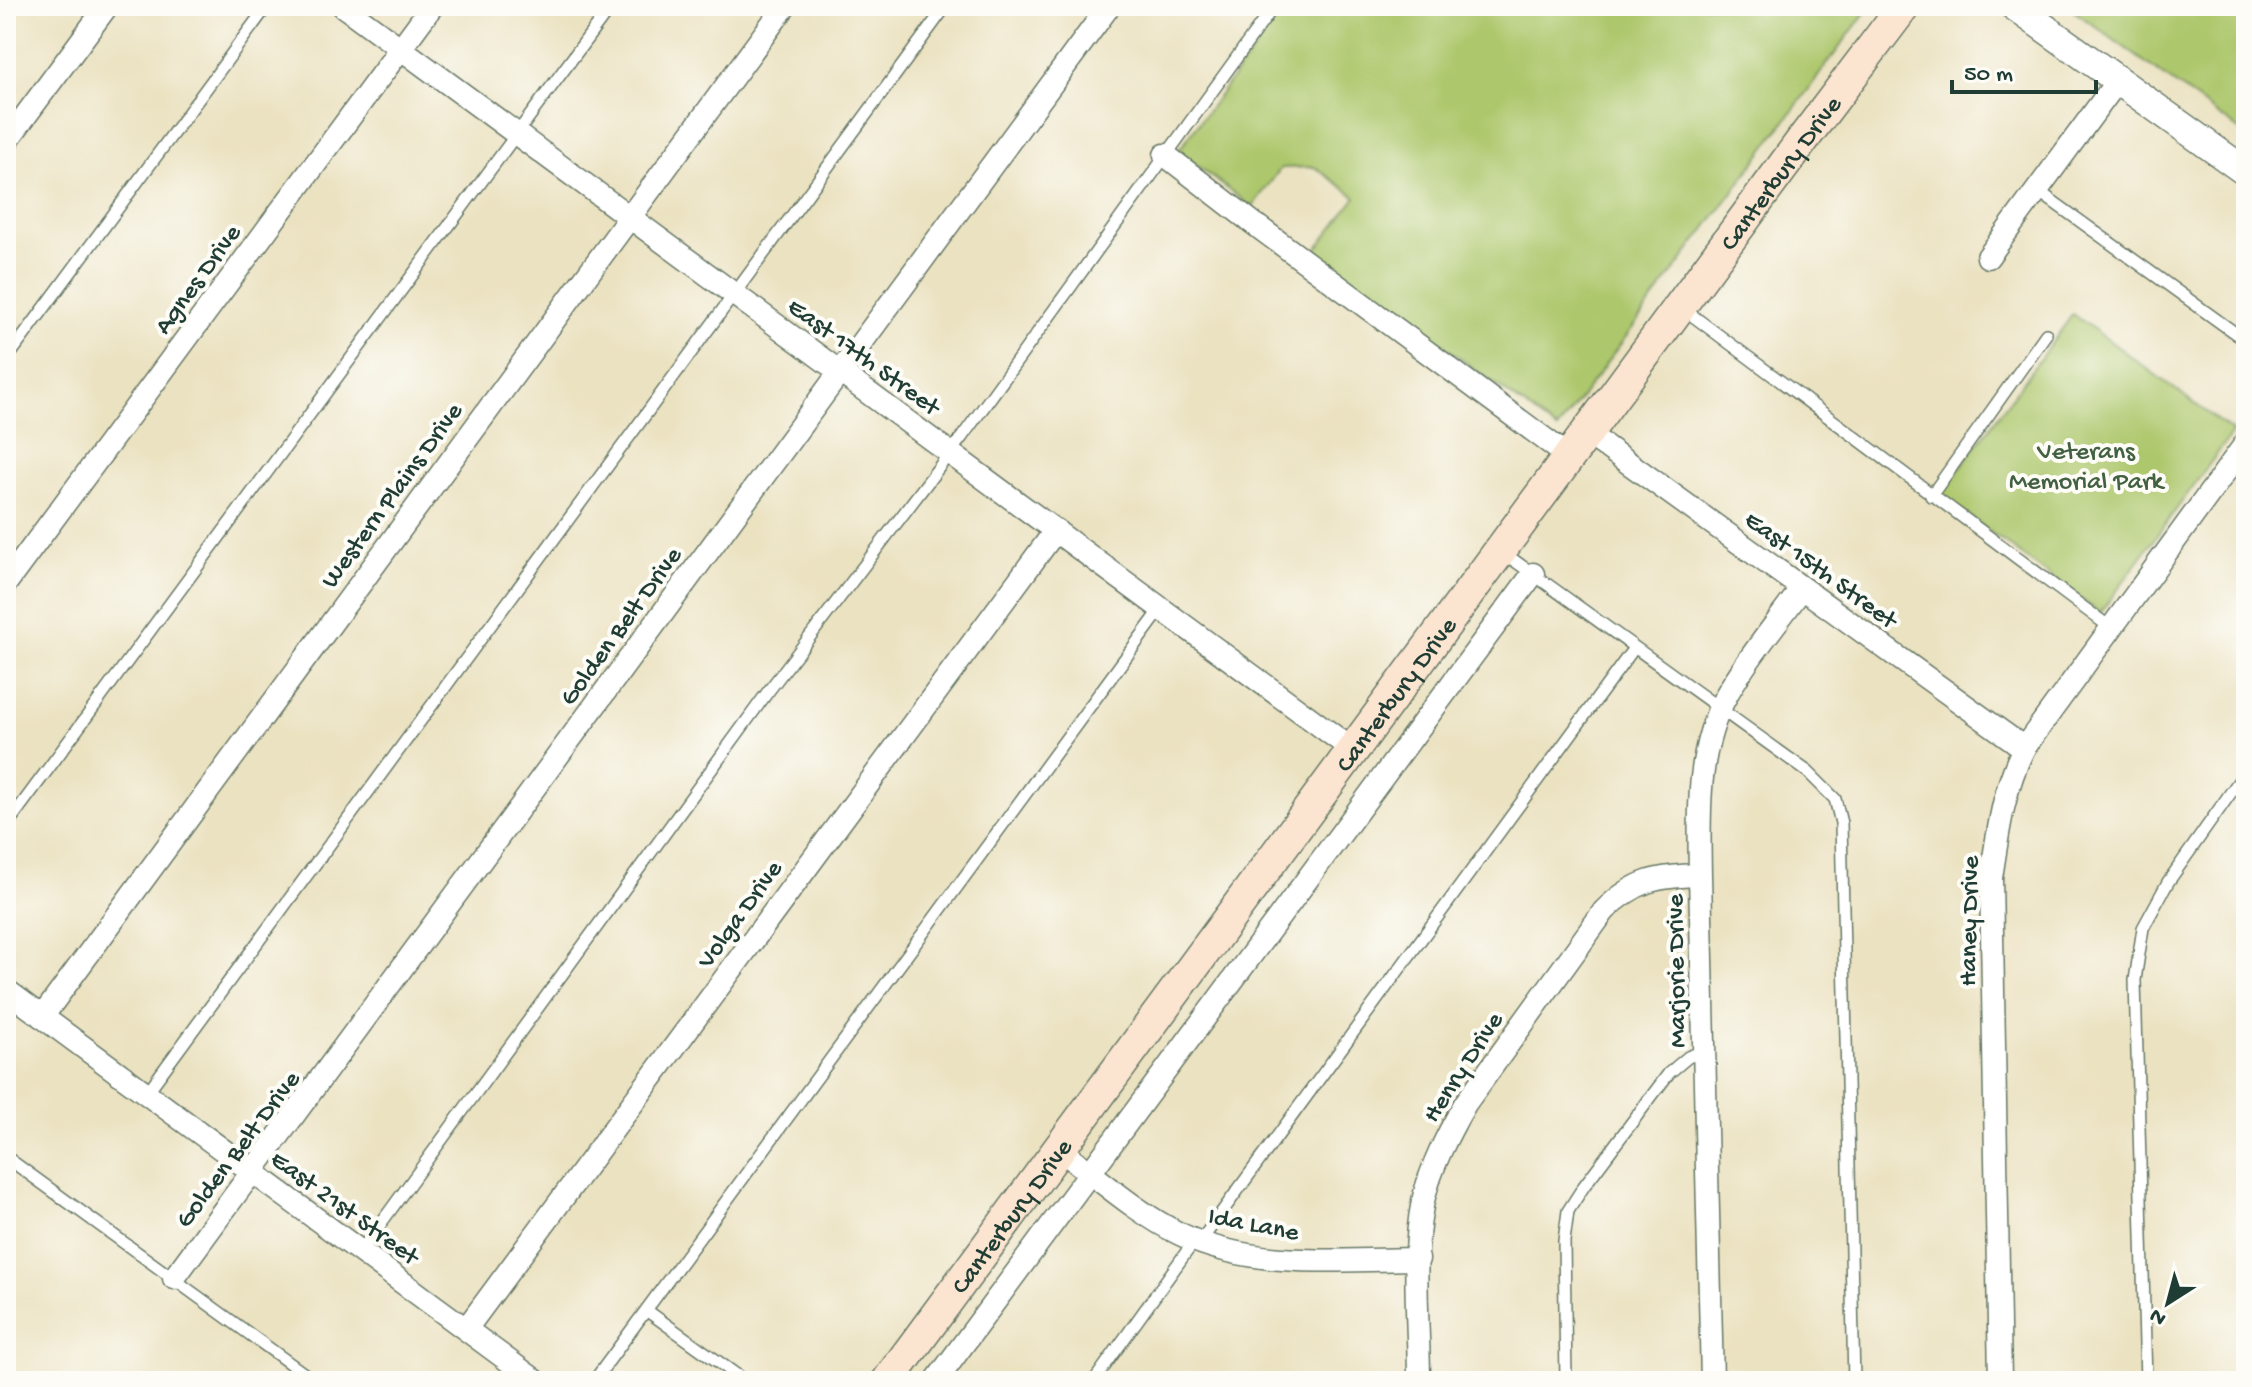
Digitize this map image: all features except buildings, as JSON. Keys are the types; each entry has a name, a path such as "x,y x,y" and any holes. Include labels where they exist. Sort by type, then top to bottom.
{"main road":[{"name":"Canterbury Drive","path":"888,1381 1904,6"}],"street":[{"path":"6,142 107,6"},
{"name":"East 17th Street","path":"343,6 1353,750"},
{"name":"Agnes Drive","path":"6,583 432,6"},
{"name":"Western Plains Drive","path":"42,1017 785,6"},
{"name":"Golden Belt Drive","path":"174,1278 1109,6"},
{"path":"2014,6 2246,172"},
{"path":"1988,257 2118,80"},
{"name":"East 15th Street","path":"1165,155 1266,233 1578,445 1802,588 2024,748"},
{"name":"Haney Drive","path":"2000,1381 1991,878 2004,800 2013,769 2024,748 2246,443"},
{"name":"Volga Drive","path":"466,1329 1056,530"},
{"path":"936,1381 1533,574"},
{"name":"Marjorie Drive","path":"1712,1381 1700,875 1702,774 1720,709 1737,678 1802,588"},
{"name":"Henry Drive","path":"1419,1381 1418,1259 1423,1200 1447,1135 1465,1104 1604,911 1631,888 1649,879 1700,875"},
{"name":"East 21st Street","path":"6,990 536,1381"},
{"name":"Ida Lane","path":"1059,1149 1156,1219 1197,1241 1233,1251 1304,1260 1418,1259"}],"lane":[{"path":"6,360 267,6"},
{"path":"6,826 611,6"},
{"path":"146,1094 946,6"},
{"path":"360,1252 767,693 950,452 1274,6"},
{"path":"2037,190 2246,341"},
{"path":"1680,306 2111,628"},
{"path":"1931,496 2046,334"},
{"path":"1501,550 1820,781 1835,799 1840,812 1854,1381"},
{"path":"594,1381 1162,608"},
{"path":"1094,1381 1634,648"},
{"path":"2146,1381 2135,980 2143,928 2168,882 2246,771"},
{"path":"1566,1381 1564,1241 1568,1211 1669,1073 1688,1057 1704,1051"},
{"path":"6,1157 314,1381"},
{"path":"646,1310 745,1381"}],"green space":[{"path":"1286,6 1870,6 1557,430 1315,251 1356,197 1315,167 1281,168 1252,207 1178,151"},
{"path":"2067,6 2246,6 2246,135"},
{"name":"Veterans Memorial Park","path":"2073,314 2233,432 2100,613 1940,495"}]}
